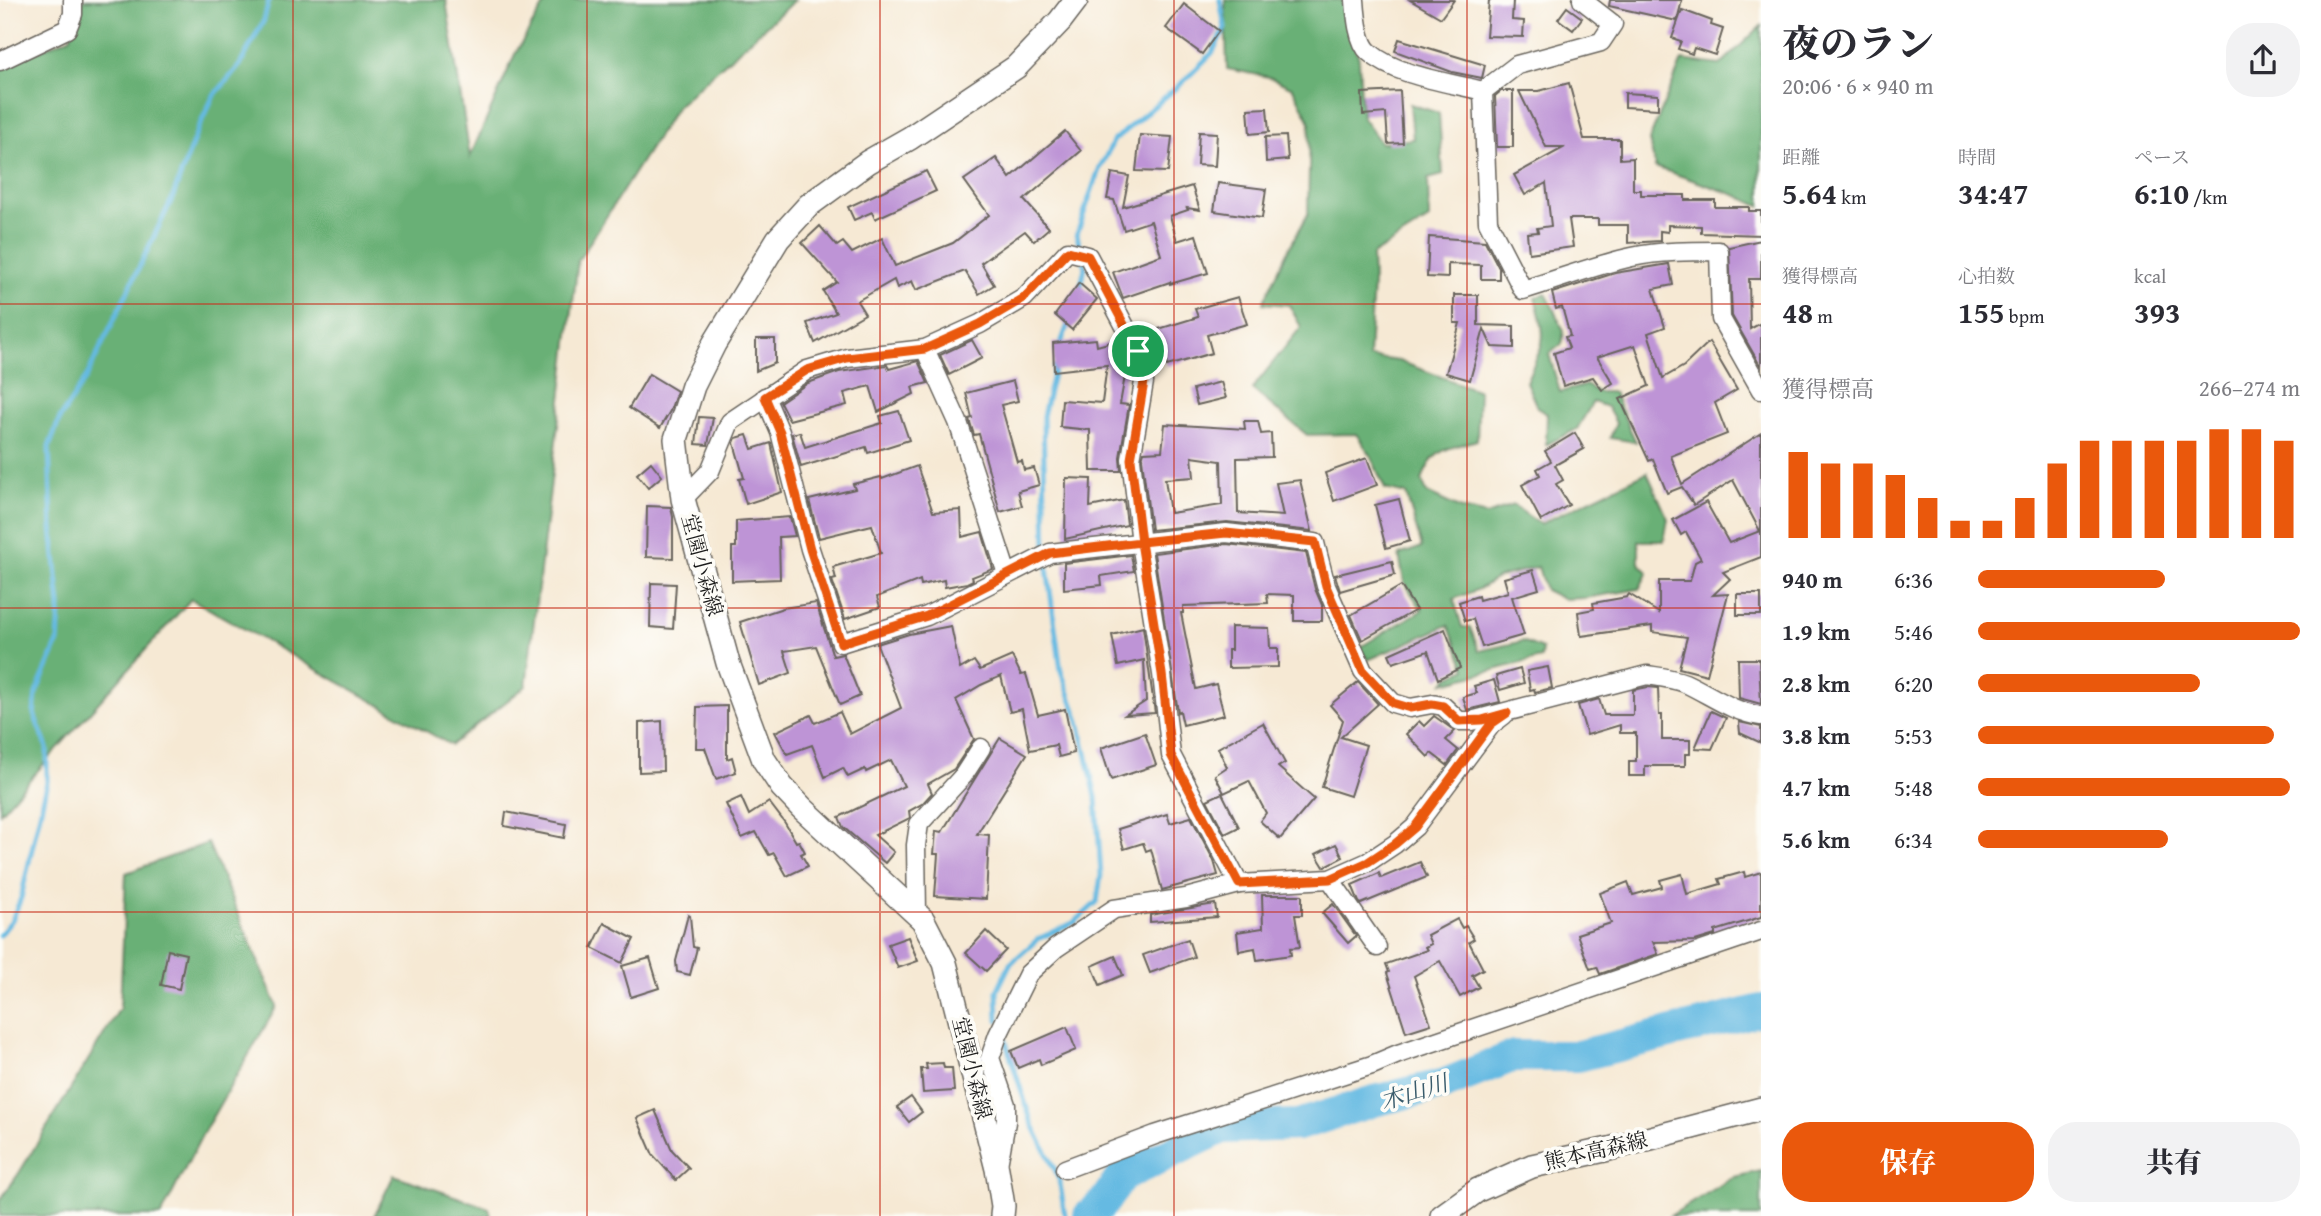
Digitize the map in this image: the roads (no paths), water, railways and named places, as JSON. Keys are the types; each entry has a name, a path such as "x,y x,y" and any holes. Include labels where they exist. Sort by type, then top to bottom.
{"main road":[{"name":"堂園小森線","path":"1002,1216 997,1169 945,963 923,920 802,808 764,760 728,663 683,499 676,439 694,386 715,344 778,239 809,205 868,162 910,138 1016,67 1076,0"},
{"name":"熊本高森線","path":"1442,1216 1478,1190 1532,1166 1609,1149 1761,1109"}],"street":[{"path":"0,61 67,29 73,14 73,0"},
{"path":"1355,0 1356,21 1367,51 1396,69 1483,91"},
{"path":"1483,91 1517,65 1601,42 1613,24 1582,0"},
{"path":"1483,91 1488,222 1523,290 1634,257 1676,251 1718,251 1721,319 1761,390"},
{"path":"683,499 710,471 730,422 807,370 847,358 925,349 980,324 1024,298 1068,251 1088,256 1138,351 1144,382 1131,459 1141,542 1161,664 1171,755 1239,884"},
{"path":"925,349 958,422 1007,574"},
{"path":"765,397 780,432 810,549 841,643 927,616 1050,553 1226,533 1315,542 1326,586 1363,671 1393,703 1410,708 1432,704 1443,706 1459,721 1482,720 1647,675 1684,683 1731,708 1761,716"},
{"path":"997,1169 1006,1122 1006,1105 990,1058 998,1035 1028,974 1056,948 1114,909 1186,898 1239,884 1330,879 1368,862 1415,827 1491,724 1507,713"},
{"path":"917,914 916,845 919,824 963,776 981,748"},
{"path":"1330,879 1377,947"},
{"path":"1065,1168 1155,1135 1372,1065 1761,931"}],"waterway":[{"path":"0,935 12,920 21,898 47,782 47,748 34,714 36,693 58,642 60,606 52,527 49,447 60,418 86,378 172,199 197,131 213,97 240,65 264,20 269,0"},
{"path":"1080,250 1077,234 1098,172 1114,140 1183,82 1212,53 1225,28 1220,0"},
{"path":"1080,290 1084,262"},
{"path":"1060,346 1070,319"},
{"path":"1046,551 1043,416 1055,366"},
{"path":"998,1020 997,991 1010,964 1038,939 1075,922 1097,902 1101,875 1096,797 1079,721 1061,671 1046,560"},
{"name":"木山川","path":"1089,1216 1104,1202 1122,1176 1222,1128 1298,1125 1374,1101 1445,1084 1514,1056 1578,1056 1761,1010"},
{"path":"1004,1036 1031,1121 1059,1178 1065,1216"}]}
